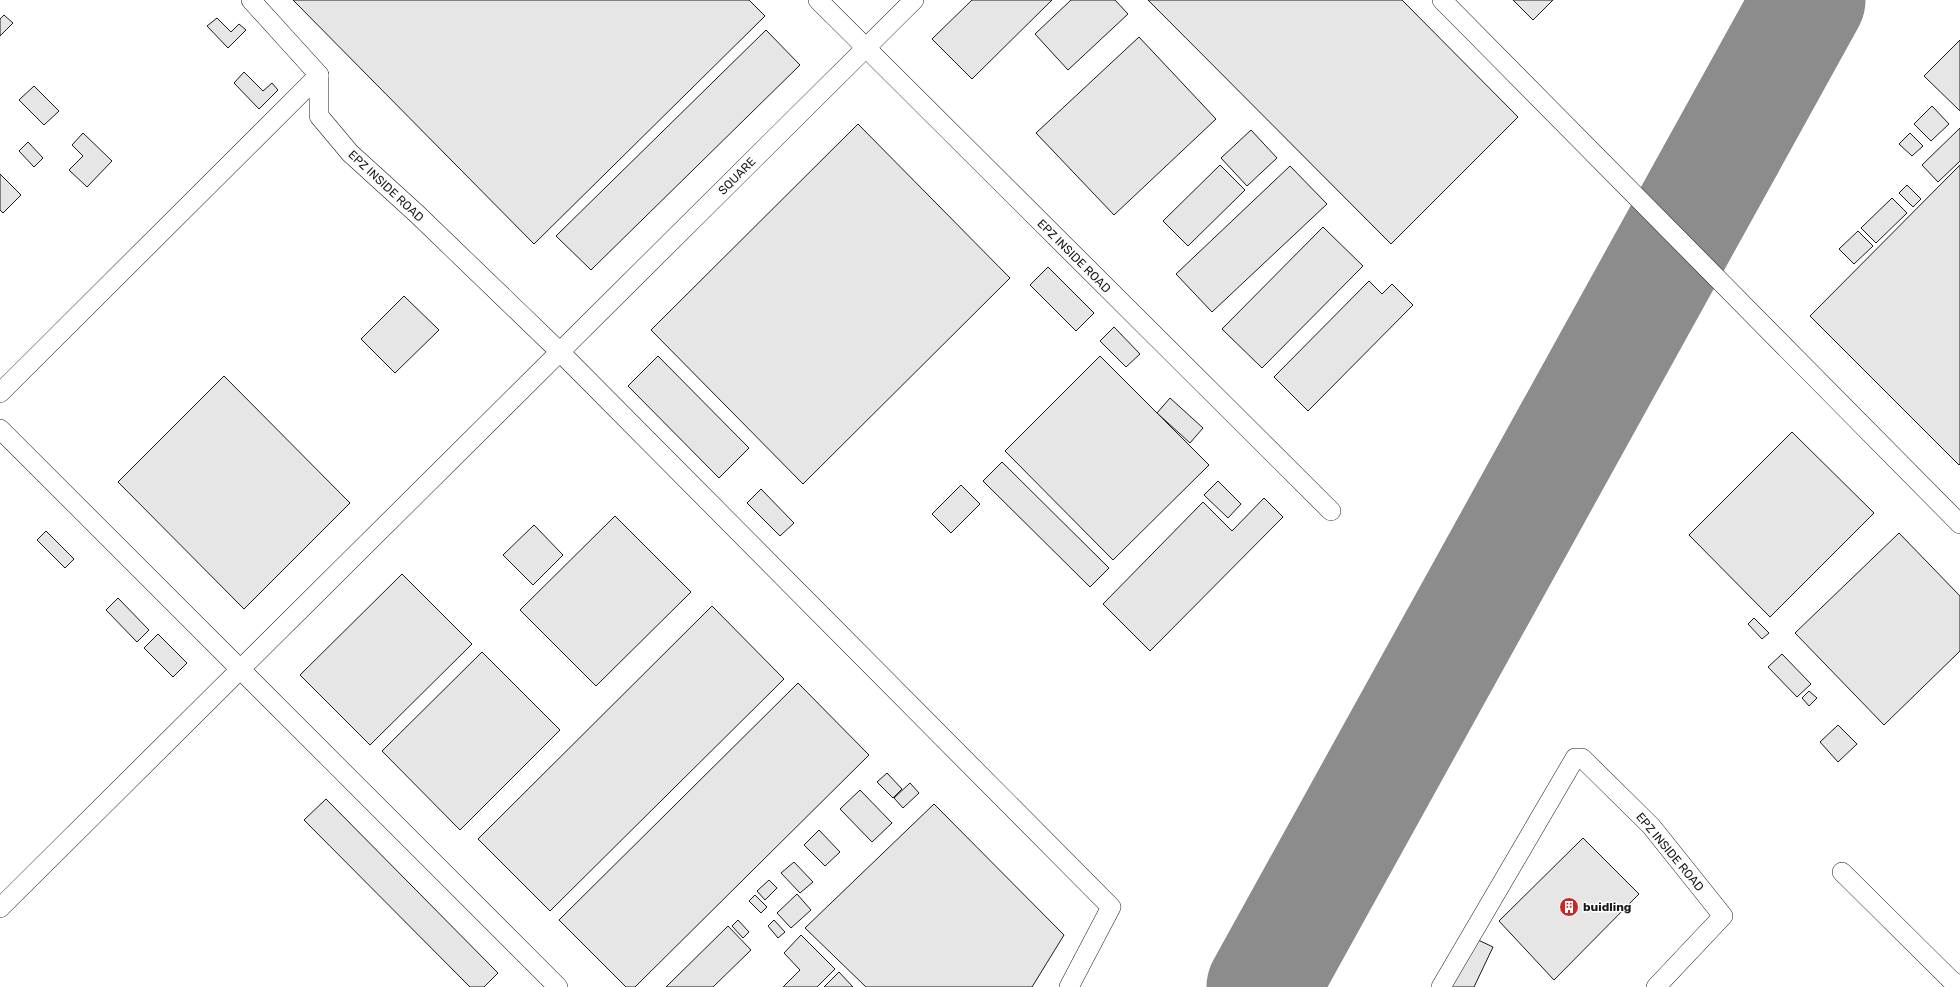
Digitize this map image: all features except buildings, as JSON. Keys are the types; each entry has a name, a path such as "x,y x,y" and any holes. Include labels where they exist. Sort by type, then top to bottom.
{"street":[{"path":"0,393 320,74 251,0"},
{"name":"EPZ INSIDE ROAD","path":"818,0 1331,511"},
{"name":"SQUARE","path":"0,908 914,0"},
{"path":"1442,0 1960,524"},
{"name":"EPZ INSIDE ROAD","path":"320,74 319,116 350,153 417,214 560,352 1111,907 1069,987"},
{"path":"0,429 558,987"},
{"name":"EPZ INSIDE ROAD","path":"1441,987 1575,758 1582,758 1651,826 1723,916 1656,987"},
{"path":"1842,872 1951,980 1960,986"}],"runway":[{"path":"1263,987 1809,0"}],"place":[{"name":"buidling","path":"1569,907"}]}
